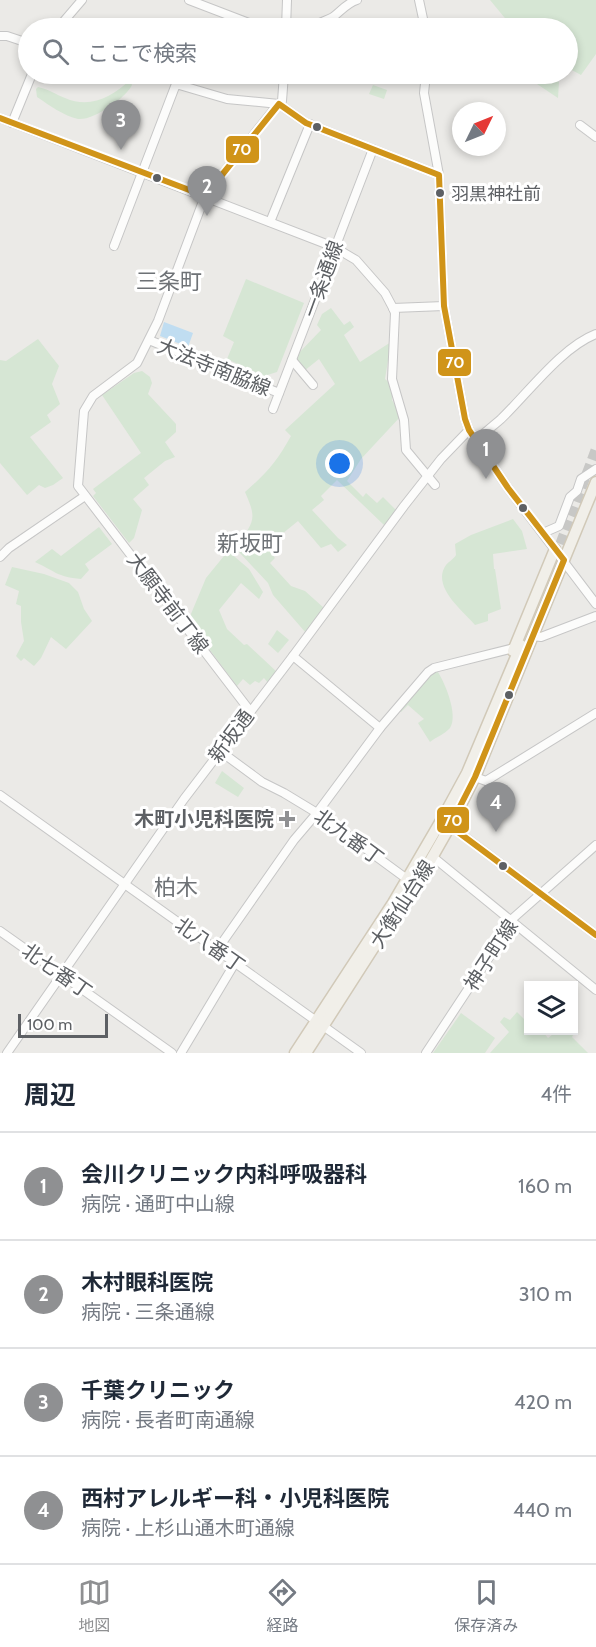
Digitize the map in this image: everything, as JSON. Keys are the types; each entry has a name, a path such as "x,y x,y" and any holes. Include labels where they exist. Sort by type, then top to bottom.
{"main road":[{"name":"大衡仙台線","path":"295,1053 320,1023 393,916 475,777 596,482"},
{"name":"大衡仙台線","path":"411,882 433,857 446,823 449,804 517,646 555,549"},
{"name":"大衡仙台線","path":"306,1053 320,1023"}],"street":[{"path":"67,18 82,0"},
{"path":"189,0 236,18"},
{"path":"286,18 287,0"},
{"path":"330,18 357,0"},
{"path":"419,0 423,18"},
{"path":"0,36 18,40"},
{"path":"12,123 28,84"},
{"path":"114,246 176,84 227,99 279,104 310,124 439,175"},
{"path":"1,556 9,548 85,496 78,486 84,411 93,396 133,368 158,321 205,196 282,101 283,84"},
{"path":"425,84 424,93 439,175 444,306 460,398 469,430 508,488 596,604"},
{"path":"0,118 334,247 356,260 385,293 395,313 392,379 404,420 406,450 435,485"},
{"path":"270,222 310,124"},
{"path":"580,125 596,137"},
{"name":"一条通線","path":"273,409 373,149"},
{"path":"393,308 444,306"},
{"path":"476,440 500,420 552,367 584,339 596,334"},
{"name":"大法寺南脇線","path":"149,340 279,393"},
{"path":"292,360 313,385"},
{"name":"新坂通","path":"7,1053 173,814 427,477 469,430"},
{"path":"543,533 559,526 570,497 577,491 581,479 596,469"},
{"name":"大願寺前丁線","path":"85,496 250,711"},
{"path":"532,636 541,637 596,616"},
{"path":"217,950 294,840 380,728 428,672 434,668 517,646"},
{"path":"293,656 380,728"},
{"path":"475,777 486,781 596,713"},
{"name":"北九番丁","path":"220,751 262,782 317,813 411,882"},
{"name":"北八番丁","path":"0,795 361,1053"},
{"path":"446,823 596,935"},
{"name":"神子町線","path":"426,1053 509,927 511,920 596,845"},
{"path":"433,857 596,990"},
{"name":"北七番丁","path":"0,931 172,1053"},
{"path":"181,1053 235,963"}],"green space":[{"path":"490,0 596,0 596,54 581,75 578,73 578,18 505,18"},
{"path":"125,84 132,84 123,96 100,113 78,119 57,110 37,97 36,89 38,87 74,101 83,102 100,100"},
{"path":"537,84 559,84 558,98"},
{"path":"373,85 387,90 384,99 369,94"},
{"path":"246,279 304,303 277,372 264,376 227,359 234,342 223,336"},
{"path":"331,308 344,325 350,321 354,327 344,335 360,362 391,342 385,379 392,385 392,400 401,416 361,459 347,481 363,497 366,493 377,503 383,497 396,510 384,525 337,480 321,496 324,500 312,510 347,545 338,552 331,544 321,548 298,521 266,547 275,558 270,563 291,586 305,591 324,608 306,633 273,595 268,583 239,552 237,546 252,520 245,492 266,473 281,453 291,436 285,430 335,384 319,359 304,371 294,358 321,330 317,325 322,314"},
{"path":"38,339 59,366 52,384 60,404 47,415 51,422 30,437 63,478 45,488 39,485 27,495 0,463 0,360 6,361"},
{"path":"142,371 150,377 152,383 148,394 176,424 176,432 165,442 175,457 165,461 144,478 149,485 133,499 142,510 134,538 129,543 93,496 96,493 93,489 141,453 102,395 134,373"},
{"path":"513,519 522,531 527,549 493,554 501,609 488,614 488,621 475,625 450,597 442,581 442,573 456,555 455,544 471,535"},
{"path":"99,527 112,544 85,564 89,570 81,579 61,575 35,562 52,549 61,556"},
{"path":"228,551 249,569 263,592 259,599 241,583 219,610 227,629 277,672 268,683 264,678 259,683 255,681 250,685 243,679 237,686 188,621 206,578"},
{"path":"12,567 44,574 69,583 78,592 84,609 92,621 66,649 51,637 41,658 34,666 24,658 21,661 16,656 24,641 21,606 16,604 19,591 5,585"},
{"path":"277,630 289,640 278,653 268,644"},
{"path":"436,669 443,681 453,715 450,728 430,742 418,723 424,719 408,705 401,712 398,709"},
{"path":"222,771 244,788 238,797 215,783"},
{"path":"517,1012 524,1019 524,1035 545,1035 548,1038 552,1035 573,1035 572,1037 588,1053 490,1053 509,1032 500,1022 504,1017 510,1020"},
{"path":"461,1013 495,1038 485,1053 433,1053"}],"water":[{"path":"164,322 193,333 188,347 160,336"}],"tunnel":[{"path":"555,558 596,449"}],"transit line":[{"name":"70","path":"0,118 205,196 279,104 306,123 439,175 444,306 465,419 469,430 508,488 564,560 475,777 450,826 596,935"}],"place":[{"name":"千葉クリニック","path":"121,150"},
{"name":"羽黒神社前","path":"440,193"},
{"name":"木村眼科医院","path":"207,216"},
{"name":"会川クリニック内科呼吸器科","path":"486,479"},
{"name":"木町小児科医院","path":"287,819"},
{"name":"西村アレルギー科・小児科医院","path":"496,832"}],"district":[{"name":"三条町","path":"169,281"},
{"name":"新坂町","path":"250,543"},
{"name":"柏木","path":"176,887"}]}
